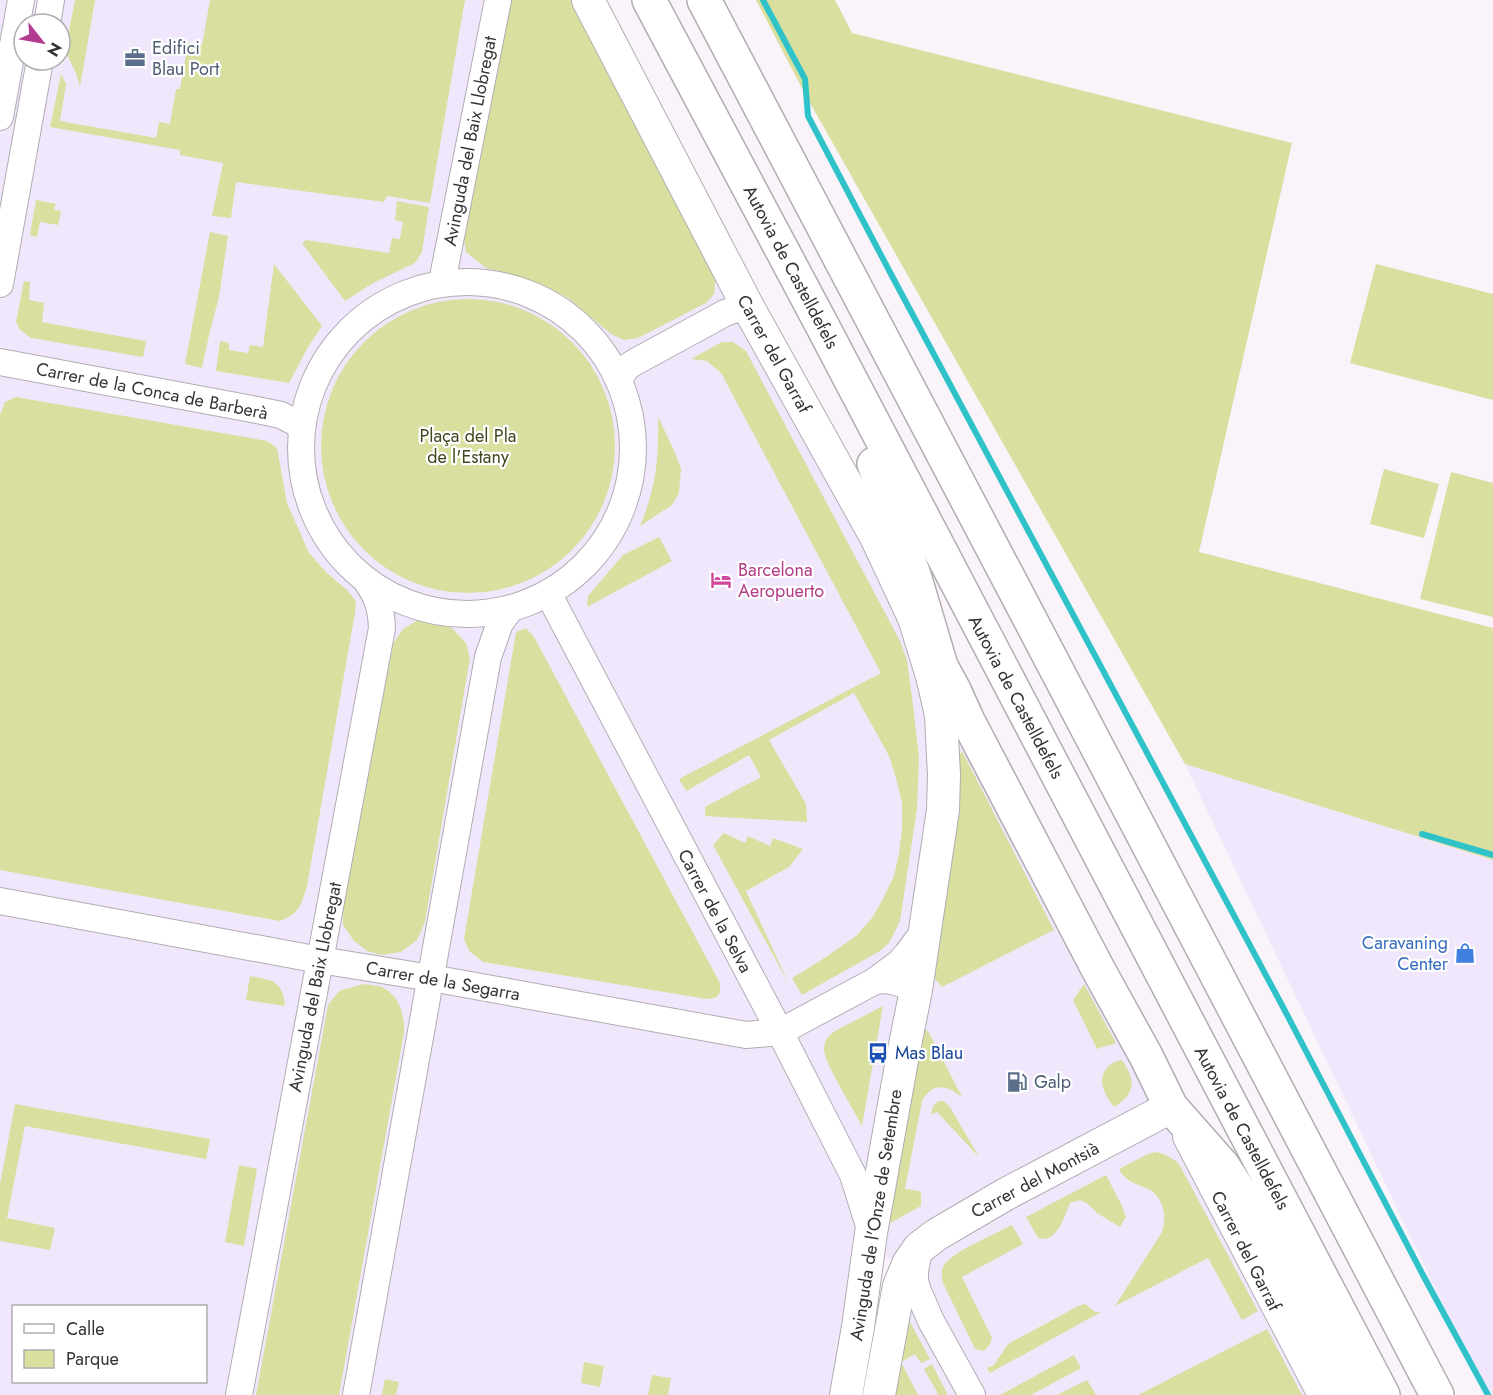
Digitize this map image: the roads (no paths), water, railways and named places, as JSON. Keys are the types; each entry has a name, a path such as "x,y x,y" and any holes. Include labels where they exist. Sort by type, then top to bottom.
{"highway":[{"name":"Autovia de Castelldefels","path":"649,0 1383,1395"},
{"path":"704,0 1437,1395"},
{"path":"823,327 900,532 940,666 1171,1107 1222,1166 1243,1197 1315,1333 1352,1395"},
{"path":"940,666 941,715"}],"main road":[{"name":"Carrer del Garraf","path":"588,0 748,307 876,537 902,589 914,618 932,676 941,715"},
{"name":"Avinguda de l'Onze de Setembre","path":"846,1395 872,1233 916,990 943,810 941,715"},
{"name":"Carrer del Montsià","path":"914,1256 936,1235 1005,1194 1171,1107"},
{"name":"Avinguda de l'Onze de Setembre","path":"879,1395 899,1286 914,1256"}],"street":[{"path":"0,117 21,0"},
{"name":"Avinguda del Baix Llobregat","path":"442,282 498,0"},
{"path":"0,284 38,72"},
{"path":"470,280 507,285 534,295 580,325 601,348 620,377 632,426 632,465 621,512 601,546 580,569 548,593 511,608 480,614 446,613 409,604 387,595 367,582 345,562 320,528 303,483 300,454 304,412 316,376 345,334 385,302 410,290 442,282 470,280"},
{"path":"620,377 635,362 725,313 748,307"},
{"name":"Carrer de la Conca de Barberà","path":"0,362 281,415 302,426"},
{"name":"Avinguda del Baix Llobregat","path":"239,1395 382,628 382,611 376,595 367,582"},
{"name":"Carrer de la Selva","path":"548,593 853,1175 872,1233"},
{"path":"356,1395 488,657 500,623 511,608"},
{"name":"Carrer de la Segarra","path":"0,901 746,1035 780,1032 875,981 899,963 925,929"},
{"path":"875,981 891,981 916,990"},
{"name":"Carrer del Garraf","path":"1171,1107 1321,1395"},
{"path":"914,1256 918,1291 931,1321 972,1395"}],"waterway":[{"path":"763,0 805,79 808,116 1488,1395"},
{"path":"1422,834 1493,855"}],"place":[{"name":"Edifici Blau Port","path":"135,58"},
{"name":"Barcelona Aeropuerto","path":"721,580"},
{"name":"Caravaning Center","path":"1465,953"},
{"name":"Mas Blau","path":"878,1053"},
{"name":"Galp","path":"1017,1082"}],"park label":[{"name":"Plaça del Pla de l'Estany","path":"468,446"}]}
